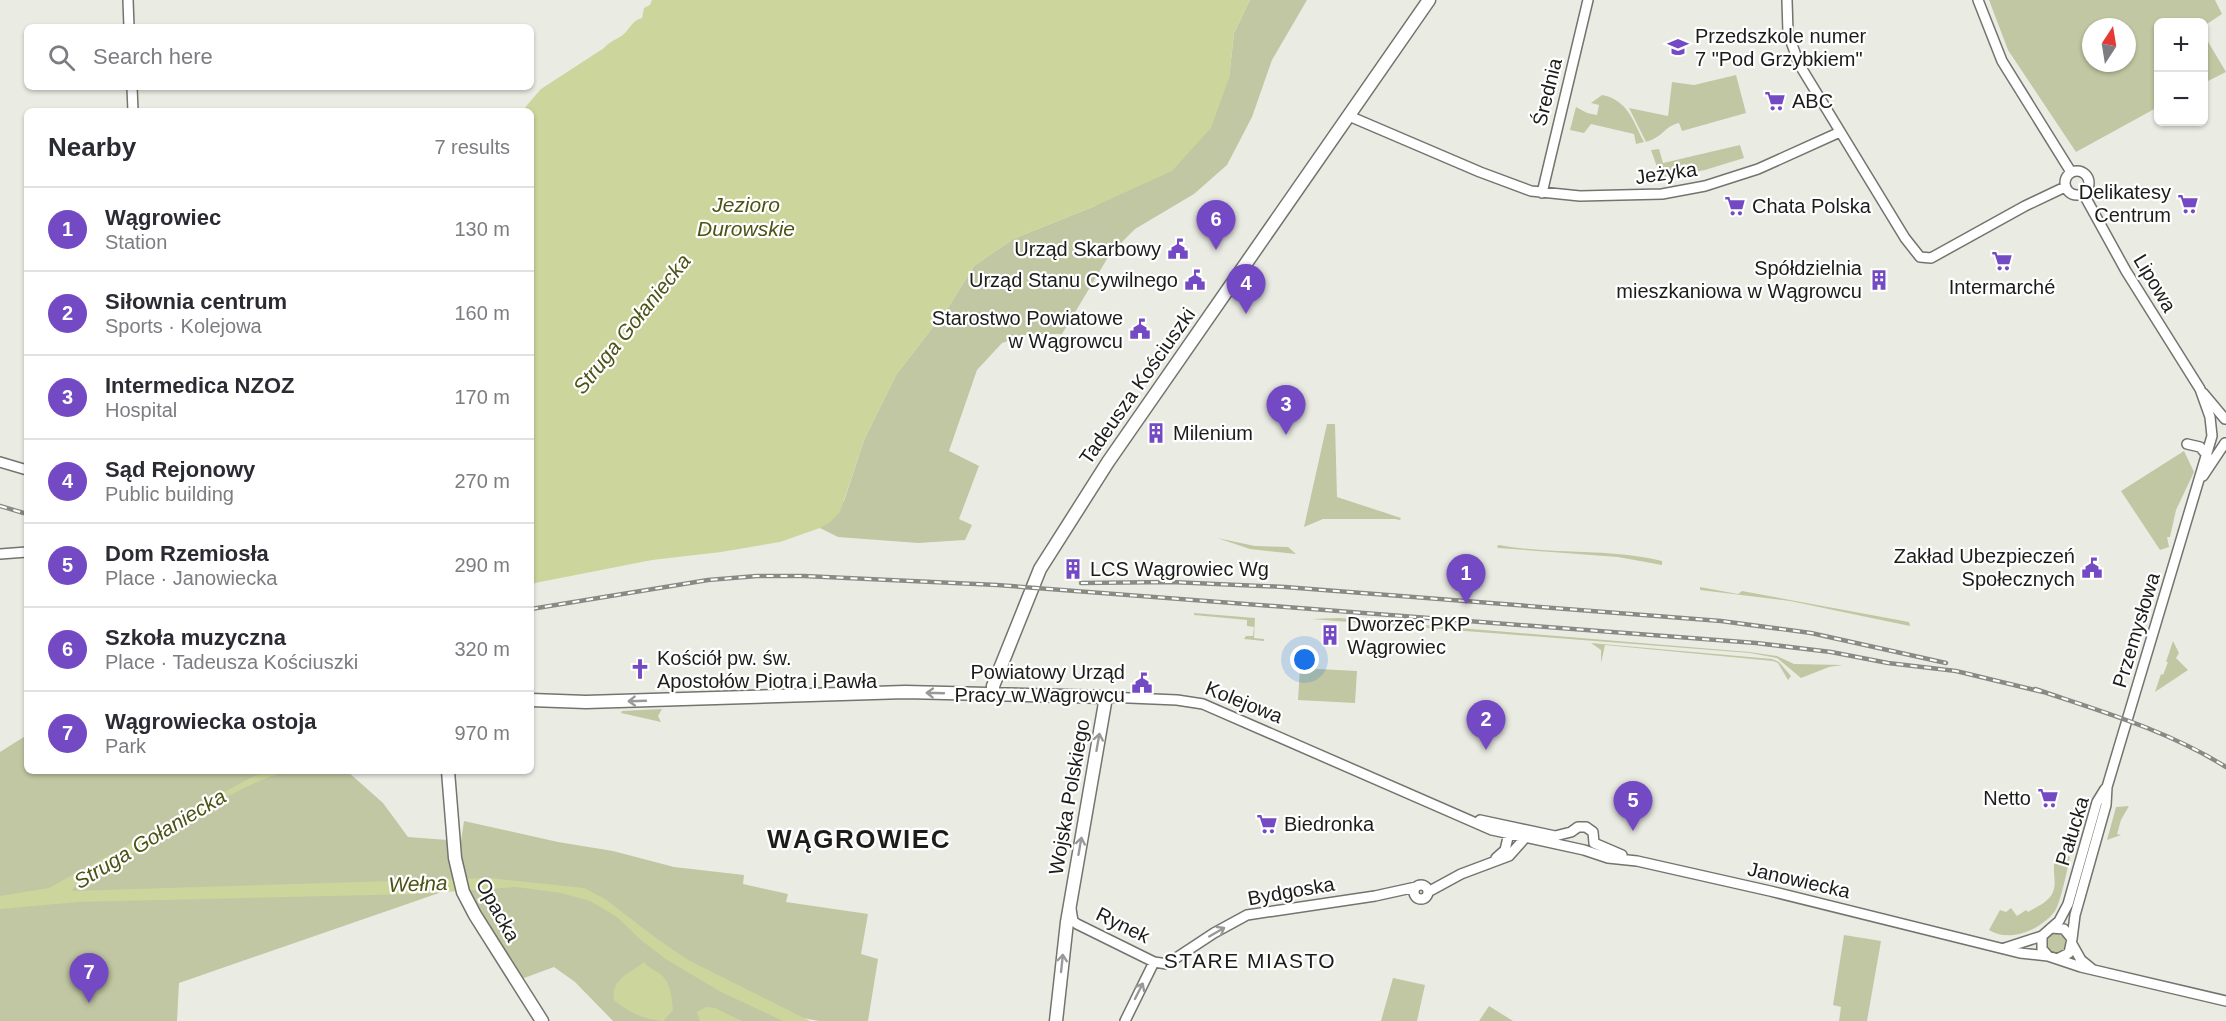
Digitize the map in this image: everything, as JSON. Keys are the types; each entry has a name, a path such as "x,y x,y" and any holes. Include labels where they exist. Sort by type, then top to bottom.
{"main road":[{"name":"Tadeusza Kościuszki","path":"993,694 993,686 1047,555 1108,462 1429,0"},
{"name":"Kolejowa","path":"534,700 586,702 898,692 1106,697"},
{"name":"Wojska Polskiego","path":"1070,904 1106,697"},
{"name":"Opacka","path":"448,774 455,858 466,900 542,1021"},
{"name":"Rynek","path":"1056,1021 1070,904"}],"street":[{"path":"128,0 129,24"},
{"name":"Średnia","path":"1542,194 1588,0"},
{"path":"1787,0 1787,25 1792,50 1804,75 1918,256 1923,259 1931,258 2025,206 2065,187"},
{"path":"1978,0 2002,61 2071,172"},
{"path":"132,90 133,108"},
{"name":"Jeżyka","path":"1349,116 1480,172 1542,194 1603,197 1662,194 1695,188 1758,169 1840,132"},
{"path":"2080,171 2087,177 2089,185 2083,194 2071,194 2065,187 2065,177 2071,172 2080,171"},
{"name":"Lipowa","path":"2083,194 2129,277 2200,389 2226,419"},
{"name":"Lipowa","path":"2200,389 2210,417 2212,436"},
{"path":"2211,426 2216,421 2226,419"},
{"path":"2212,436 2216,441 2226,442"},
{"name":"Przemysłowa","path":"2107,787 2212,436"},
{"name":"Przemysłowa","path":"2199,483 2226,442"},
{"path":"2187,444 2200,447 2207,455"},
{"path":"0,462 24,469"},
{"path":"0,554 24,552"},
{"name":"Kolejowa","path":"1106,697 1177,700 1203,704 1492,830 1555,836 1571,832"},
{"name":"Pałucka","path":"2051,928 2065,912 2071,897 2097,802 2107,787"},
{"name":"Pałucka","path":"2072,942 2075,915 2106,805 2107,787"},
{"path":"1594,843 1593,832 1586,827 1578,827 1571,832 1570,840 1579,849 1594,843 1637,861"},
{"path":"1494,860 1505,850 1510,830"},
{"name":"Kolejowa","path":"1510,830 1525,838 1579,849"},
{"name":"Bydgoska","path":"1375,896 1415,897 1413,892 1445,876 1461,874 1509,856 1525,838"},
{"name":"Janowiecka","path":"1579,849 1608,858 1637,861 2020,953 2053,957 2081,968 2226,1001"},
{"name":"Bydgoska","path":"1154,962 1172,962 1214,933 1255,913 1422,888"},
{"name":"Rynek","path":"1070,904 1073,921 1077,924 1154,962 1125,1021"},
{"path":"2005,948 2042,936 2051,928 2064,929 2081,960 2092,969"},
{"path":"2042,936 2042,949 2053,957 2069,953 2072,942"}],"shaded area":[{"path":"1250,0 1307,0 1272,60 1252,117 1227,165 1194,194 1135,229 1110,254 1062,334 1028,334 1002,343 977,370 949,451 979,466 959,519 972,525 965,540 918,543 838,537 820,528 844,501 864,440 896,375 949,306 974,266 1013,239 1095,206 1229,78 1234,33"},
{"path":"1989,0 2215,0 2222,14 2208,23 2208,18 2154,18 2154,109 2076,152 2008,50"},
{"path":"2208,42 2226,72 2208,81"},
{"path":"1736,75 1746,113 1682,131 1679,123 1646,142 1629,108 1668,116 1672,82 1694,85"},
{"path":"1602,95 1618,102 1629,112 1644,142 1636,144 1634,134 1591,124 1584,133 1570,130 1576,107 1597,115 1599,105 1591,103"},
{"path":"1740,145 1744,158 1705,170 1661,178 1651,150 1659,149 1663,163"},
{"path":"1327,424 1335,424 1337,497 1401,518 1400,520 1323,519 1304,527"},
{"path":"2184,451 2194,472 2176,510 2170,537 2167,537 2169,547 2160,550 2121,491"},
{"path":"1217,538 1255,546 1288,547 1296,554 1250,549"},
{"path":"1499,545 1540,550 1622,554 1662,561 1662,565 1618,557 1498,548"},
{"path":"1700,587 1738,594 1742,591 1909,622 1910,626 1790,601 1700,590"},
{"path":"1194,613 1255,618 1254,638 1264,639 1264,641 1244,639 1246,636 1253,636 1254,627 1247,626 1247,620 1194,615"},
{"path":"1339,618 1749,652 1777,656 1794,664 1843,665 1829,667 1801,678 1777,658 1750,653 1311,619"},
{"path":"2173,641 2179,653 2176,658 2188,670 2155,692 2168,662 2166,662"},
{"path":"1591,643 1772,659 1779,662 1791,676 1788,680 1778,663 1773,661 1605,645 1601,663 1601,650"},
{"path":"1300,668 1357,671 1355,703 1298,700"},
{"path":"662,709 658,716 661,722 621,713 622,711"},
{"path":"24,737 24,774 350,774 383,803 408,837 461,841 464,821 558,842 613,851 674,867 744,875 743,884 788,894 786,902 868,914 861,954 878,959 868,1021 819,1021 786,1015 797,1021 613,1021 575,982 554,967 516,981 465,884 179,983 177,1021 0,1021 0,752"},
{"path":"2129,806 2121,820 2117,834 2121,835 2107,840 2116,807"},
{"path":"2062,852 2070,857 2059,901 2049,918 2033,929 2015,935 1997,934 1989,930 2000,910 2006,912 2011,908 2017,916 2026,910 2028,912 2050,897 2055,883 2055,862"},
{"path":"2056,933 2063,936 2066,943 2063,950 2056,953 2049,950 2046,943 2049,936"},
{"path":"1844,935 1881,941 1867,1021 1839,1021 1841,1007 1833,1005"},
{"path":"1393,978 1425,985 1417,1021 1381,1021"},
{"path":"1489,1006 1513,1021 1479,1021"}],"water":[{"name":"Jezioro Durowskie","path":"652,0 1250,0 1234,33 1229,78 1211,128 1172,171 1095,206 1013,239 974,266 949,306 896,375 864,440 840,512 829,523 780,542 652,560 535,583 534,108 525,108 541,89 624,34 642,18 644,8 650,5"},
{"path":"260,774 279,774 226,797 130,855 89,876 72,891 490,878 584,888 605,899 688,960 810,1021 783,1021 721,992 667,960 617,917 590,901 561,893 516,887 417,894 78,902 0,909 0,896 49,888"},
{"path":"644,962 664,977 670,990 673,1010 663,1021 637,1015 614,1000 615,987 618,982"},
{"path":"706,1007 715,1008 742,1021 700,1021 697,1012"}],"railway":[{"path":"0,506 24,513"},
{"path":"534,609 708,580 757,576 997,585 1756,643 1956,671 2043,692"},
{"path":"1081,583 1171,582 1285,587 1721,621 1811,633 1946,663"},
{"path":"2035,689 2157,732 2226,767"}],"place":[{"name":"Przedszkole numer 7 \"Pod Grzybkiem\"","path":"1678,47"},
{"name":"ABC","path":"1775,101"},
{"name":"Delikatesy Centrum","path":"2188,204"},
{"name":"Chata Polska","path":"1735,206"},
{"name":"Urząd Skarbowy","path":"1178,249"},
{"name":"Szkoła muzyczna","path":"1216,250"},
{"name":"Intermarché","path":"2002,261"},
{"name":"Urząd Stanu Cywilnego","path":"1195,280"},
{"name":"Spółdzielnia mieszkaniowa w Wągrowcu","path":"1879,280"},
{"name":"Sąd Rejonowy","path":"1246,314"},
{"name":"Starostwo Powiatowe w Wągrowcu","path":"1140,329"},
{"name":"Milenium","path":"1156,433"},
{"name":"Intermedica NZOZ","path":"1286,435"},
{"name":"Zakład Ubezpieczeń Społecznych","path":"2092,568"},
{"name":"LCS Wągrowiec Wg","path":"1073,569"},
{"name":"Wągrowiec","path":"1466,604"},
{"name":"Dworzec PKP Wągrowiec","path":"1330,635"},
{"name":"Kościół pw. św. Apostołów Piotra i Pawła","path":"640,669"},
{"name":"Powiatowy Urząd Pracy w Wagrowcu","path":"1142,683"},
{"name":"Siłownia centrum","path":"1486,750"},
{"name":"Netto","path":"2048,798"},
{"name":"Biedronka","path":"1267,824"},
{"name":"Dom Rzemiosła","path":"1633,831"},
{"name":"Wągrowiecka ostoja","path":"89,1003"}],"district":[{"name":"WĄGROWIEC","path":"859,839"},
{"name":"STARE MIASTO","path":"1250,961"}],"water label":[{"name":"Struga Gołaniecka","path":"632,324"},
{"name":"Struga Gołaniecka","path":"150,839"},
{"name":"Wełna","path":"418,884"}]}
